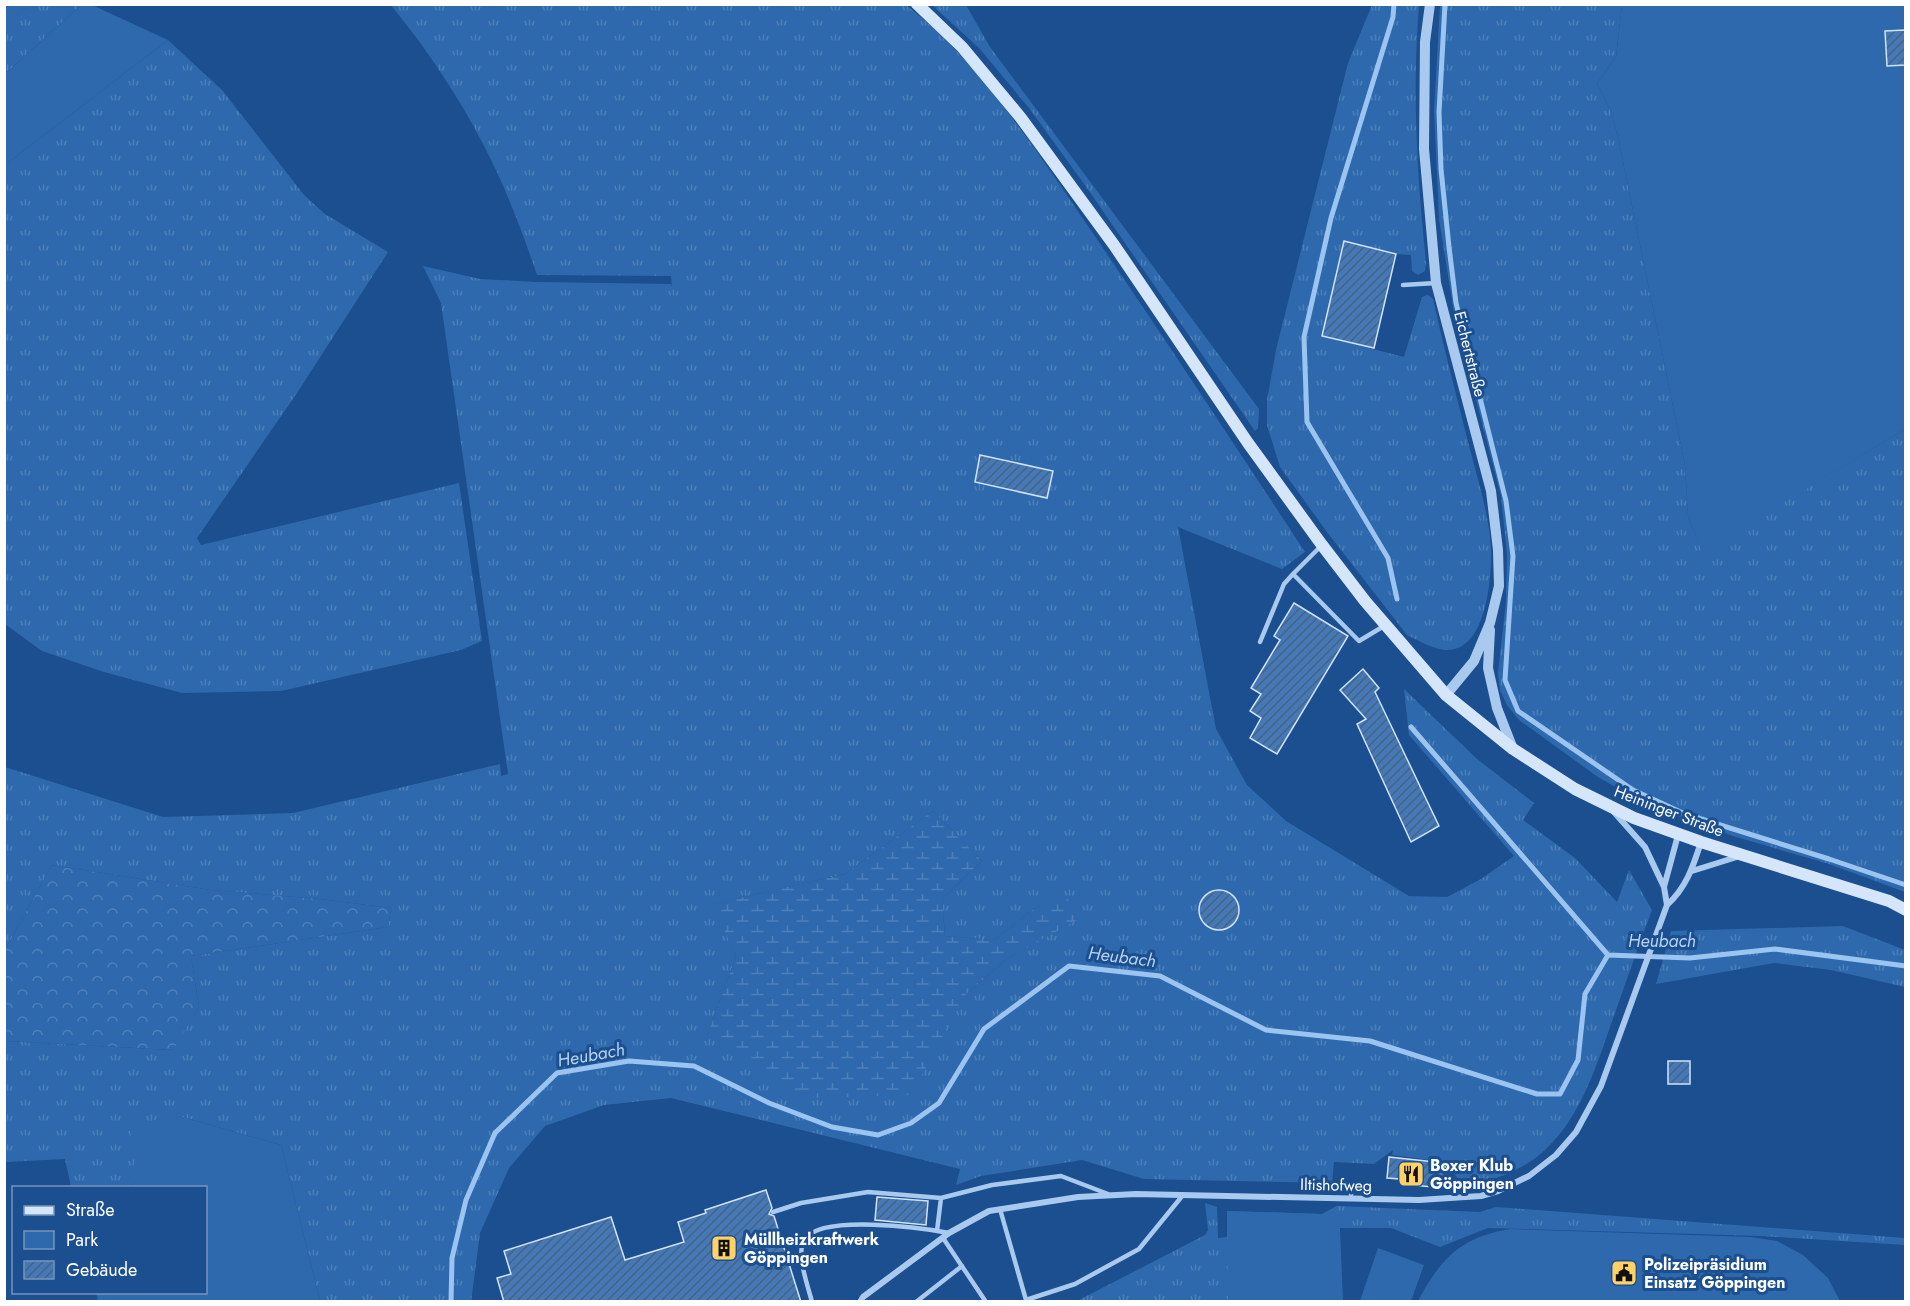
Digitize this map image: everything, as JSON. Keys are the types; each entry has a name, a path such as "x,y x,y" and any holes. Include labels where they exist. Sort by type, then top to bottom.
{"main road":[{"name":"Heininger Straße","path":"917,4 962,47 1021,118 1114,245 1248,443 1322,546 1350,583 1446,695 1513,749 1575,789 1634,818 1678,835 1889,901 1905,909"}],"street":[{"name":"Eichertstraße","path":"1430,4 1425,42 1424,149 1436,283 1491,491 1498,550 1499,586 1490,623 1474,661 1446,695"},
{"path":"1490,623 1488,668 1497,708 1513,749"},
{"path":"1609,806 1645,847 1664,887"},
{"name":"Iltishofweg","path":"860,1302 863,1297 946,1235 989,1211 1078,1197 1110,1195 1419,1200 1481,1196 1498,1191 1529,1176 1556,1155 1576,1132 1600,1086 1667,905 1664,887 1678,835"},
{"name":"Iltishofweg","path":"1667,905 1678,895 1692,871 1701,842"},
{"path":"1692,871 1743,855"}],"lane":[{"path":"1403,285 1436,283"},
{"path":"1260,642 1284,584 1322,546"},
{"path":"1293,574 1359,642 1386,625"},
{"path":"773,1212 801,1203 868,1192 941,1198 992,1185 1061,1176 1110,1195"},
{"path":"1351,1184 1351,1198"},
{"path":"1000,1209 1026,1300 1075,1284 1139,1249 1183,1195"},
{"path":"937,1231 941,1198"},
{"path":"812,1302 804,1274 801,1247 805,1239 811,1233 826,1228 879,1224 937,1231 946,1235 962,1266 986,1302"},
{"path":"916,1302 962,1266"}],"green space":[{"path":"5,4 30,4 30,5 5,25"},
{"path":"390,4 906,5 933,28 983,80 1028,139 1305,552 1282,569 1178,527 1216,729 1247,785 1286,821 1409,896 1447,897 1481,879 1514,856 1409,735 1404,689 1477,759 1534,803 1523,820 1575,858 1617,902 1629,870 1652,910 1588,1086 1570,1120 1545,1150 1527,1164 1507,1174 1463,1186 1452,1170 1453,1163 1392,1155 1393,1150 1374,1164 1334,1162 1332,1183 1144,1179 1082,1160 981,1176 956,1185 960,1169 671,1098 604,1105 545,1126 509,1168 480,1233 471,1302 320,1301 281,1145 179,1116 140,1182 128,1186 71,1186 65,1159 5,1162 5,1041 172,1050 199,1007 191,956 388,927 391,908 320,899 211,890 52,865 5,950 5,767 163,817 293,813 500,764 501,776 508,774 441,303 423,266 480,279 537,282 671,284 672,287 671,276 537,275 497,172 474,128 435,64","holes":["980,456 1052,471 1047,497 975,482","933,811 982,861 942,899 945,936 994,940 1038,906 1077,919 1007,959 965,995 707,1036 736,956 714,904 845,874"]},
{"path":"30,5 81,5 5,74 5,24"},
{"path":"81,5 92,5 168,40 5,165 5,74"},
{"path":"932,5 966,5 990,47 1259,409 1258,428 1255,431 1029,108 979,48"},
{"path":"1372,5 1419,5 1416,101 1425,271 1418,275 1412,271 1411,255 1396,254 1344,242 1322,336 1404,357 1422,297 1428,295 1433,299 1483,498 1491,548 1488,593 1478,626 1470,639 1459,648 1445,650 1407,635 1280,467 1267,425 1267,400 1276,350 1348,63"},
{"path":"1440,5 1622,5 1616,57 1597,83 1611,112 1618,137 1685,465 1688,516 1702,551 1905,429 1905,892 1829,864 1733,836 1633,797 1598,777 1519,720 1507,705 1500,690 1498,673 1506,601 1507,554 1501,496 1455,319 1439,219 1434,110"},
{"path":"1622,5 1905,5 1905,429 1702,552 1688,516 1685,465 1618,137 1611,112 1597,83 1616,57"},
{"path":"168,40 222,90 304,195 325,214 388,252 297,393 197,538 201,545 459,483 482,641 461,650 281,691 182,693 104,672 42,651 5,624 5,165"},
{"path":"933,811 982,861 942,899 945,936 994,940 1038,906 1067,897 1077,920 1007,959 965,995 911,1095 812,1098 707,1036 736,956 713,904 845,874"},
{"path":"52,865 211,890 320,899 391,908 388,927 191,956 199,1007 173,1050 5,1041 5,950"},
{"path":"1843,926 1905,950 1905,987 1831,970 1774,963 1656,984 1671,931"},
{"path":"179,1116 281,1145 320,1301 98,1301 96,1294 207,1294 207,1186 128,1186 139,1182 129,1125"},
{"path":"1205,1203 1217,1207 1218,1238 1227,1237 1227,1211 1322,1214 1337,1206 1480,1212 1496,1207 1905,1238 1905,1245 1761,1236 1488,1228 1440,1247 1391,1228 1340,1228 1320,1232 1235,1301 1075,1302 1205,1235 1208,1230"},
{"path":"1337,1206 1343,1301 1228,1301 1227,1211 1322,1214"},
{"name":"Polizeipräsidium Einsatz Göppingen","path":"1510,1229 1751,1237 1777,1241 1803,1255 1828,1278 1840,1301 1418,1301 1435,1273 1454,1252 1478,1238"},
{"path":"1378,1248 1424,1265 1411,1301 1360,1301"}],"building":[{"path":"1905,30 1905,65 1887,66 1885,31"},
{"path":"1344,241 1396,254 1374,348 1322,336"},
{"path":"980,455 1053,471 1047,498 975,482"},
{"path":"1294,603 1348,636 1277,754 1250,738 1261,718 1250,711 1261,694 1251,688 1280,640 1274,636"},
{"path":"1363,669 1379,688 1375,692 1439,826 1411,842 1357,724 1366,719 1340,690"},
{"path":"1219,890 1233,896 1239,910 1233,924 1219,930 1205,924 1199,910 1205,896"},
{"path":"1668,1061 1690,1061 1690,1084 1668,1084"},
{"path":"1389,1157 1435,1162 1434,1166 1446,1167 1445,1184 1433,1182 1432,1187 1413,1185 1413,1180 1387,1178"},
{"name":"Müllheizkraftwerk Göppingen","path":"766,1190 772,1208 769,1214 774,1216 801,1302 504,1302 497,1278 511,1274 504,1251 611,1217 625,1260 684,1242 678,1222 706,1213 705,1210"},
{"path":"877,1197 928,1201 926,1225 875,1220"}],"waterway":[{"path":"1394,4 1393,17 1331,218 1304,337 1307,422 1388,558 1397,599"},
{"path":"1445,4 1439,112 1441,169 1449,247 1456,303 1506,501 1513,556 1505,680 1518,711 1633,790 1685,814 1906,885"},
{"path":"1411,727 1608,955"},
{"name":"Heubach","path":"451,1302 452,1258 466,1200 495,1133 557,1073 629,1061 694,1066 769,1103 832,1127 878,1135 911,1123 939,1103 984,1029 1069,966 1160,976 1266,1030 1370,1041 1537,1094 1560,1094 1578,1060 1585,994 1608,955 1690,958 1775,949 1906,966"}],"place":[{"name":"Boxer Klub Göppingen","path":"1411,1174"},
{"name":"Müllheizkraftwerk Göppingen","path":"724,1248"},
{"name":"Polizeipräsidium Einsatz Göppingen","path":"1624,1273"}]}
